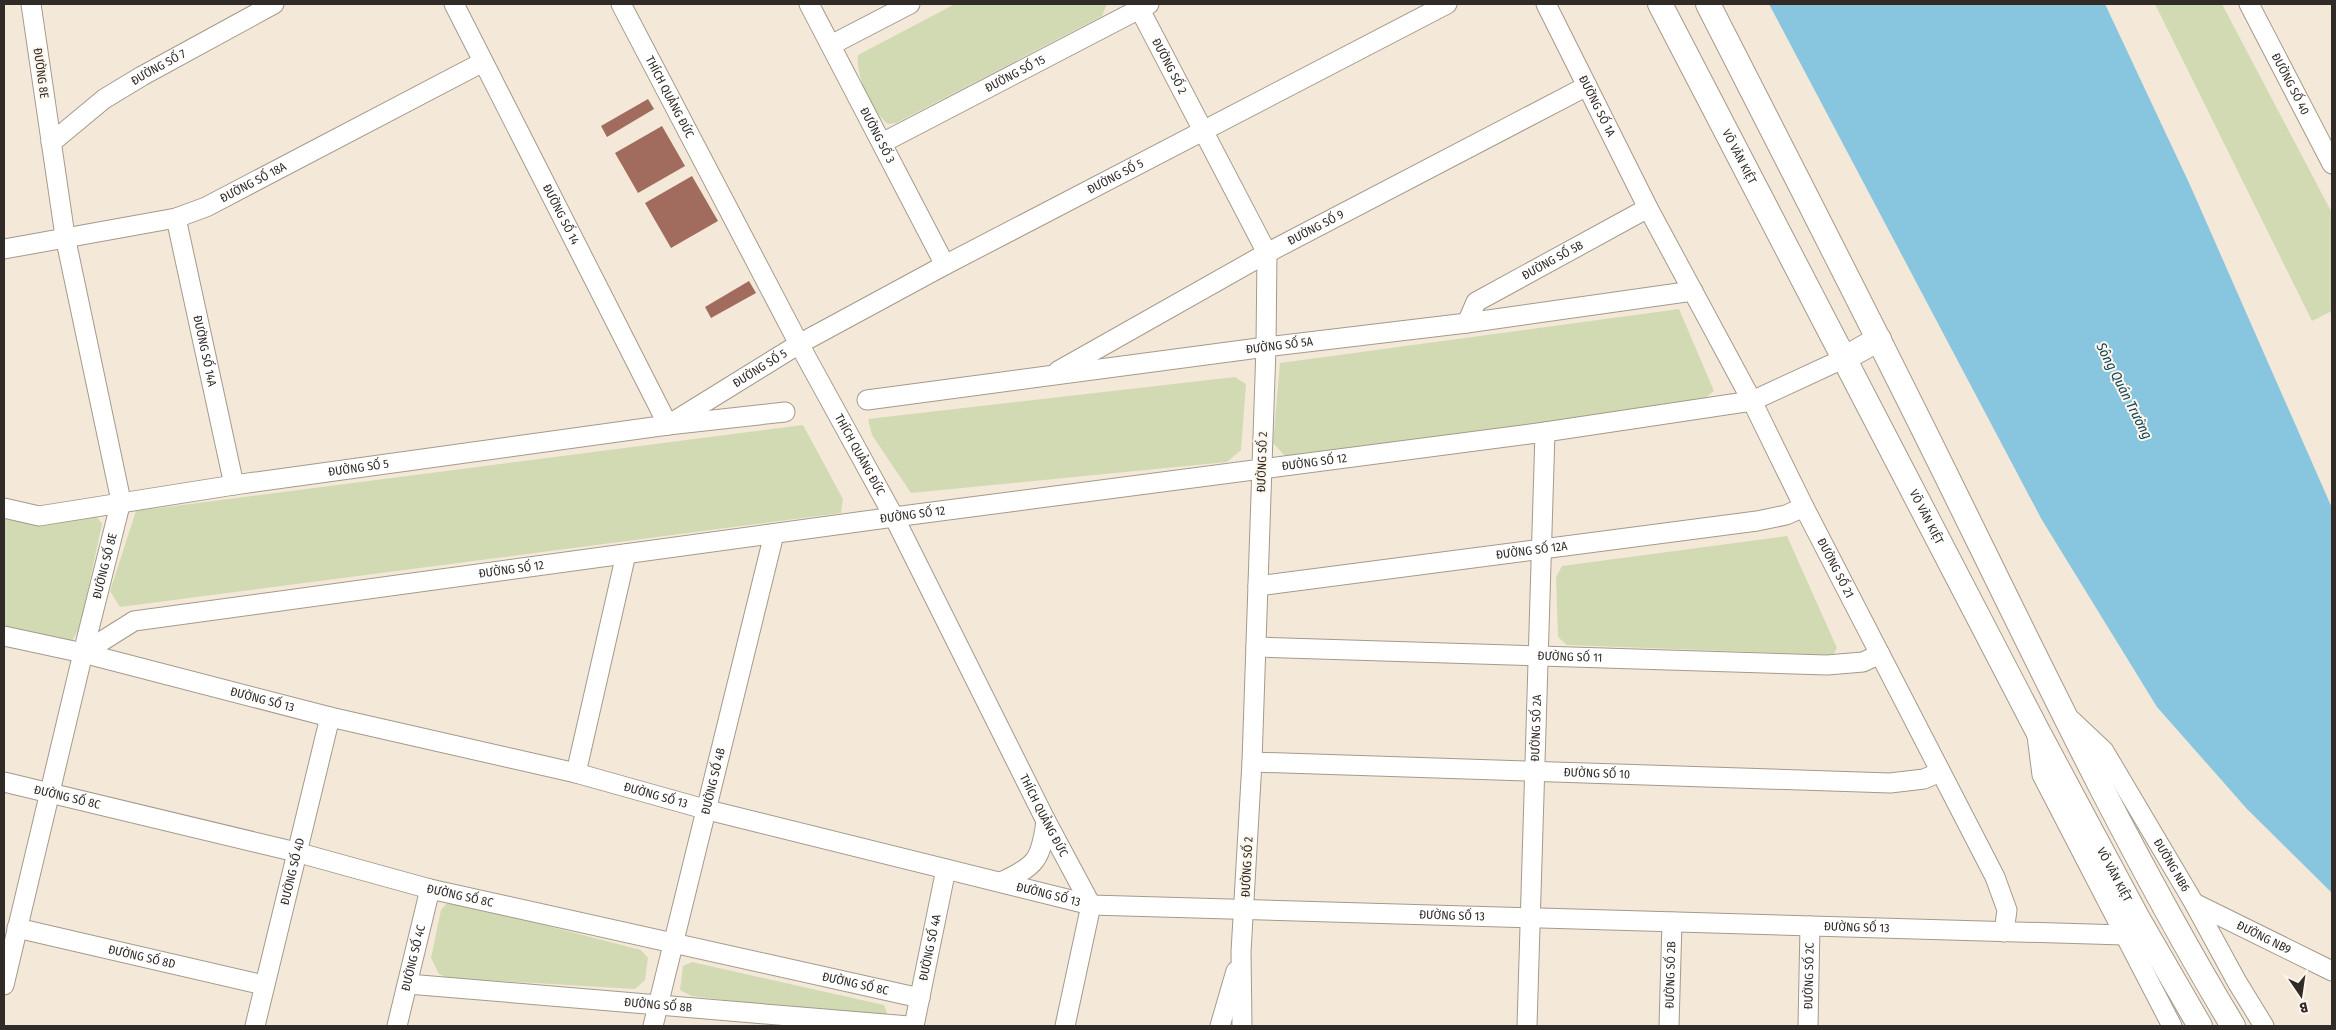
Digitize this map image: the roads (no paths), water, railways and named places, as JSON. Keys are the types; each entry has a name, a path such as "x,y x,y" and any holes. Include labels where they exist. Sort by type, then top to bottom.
{"main road":[{"name":"VÕ VĂN KIỆT","path":"1660,4 2036,728 2130,926 2200,1026"},
{"path":"1708,4 1879,339 2063,713 2162,900 2233,1026"},
{"path":"1845,358 1879,339"}],"street":[{"name":"ĐƯỜNG 8E","path":"31,4 51,143"},
{"name":"ĐƯỜNG SỐ 7","path":"51,143 104,99 142,76 274,4"},
{"name":"ĐƯỜNG SỐ 14","path":"454,4 668,425"},
{"name":"THÍCH QUẢNG ĐỨC","path":"621,4 799,344 894,517 1046,822 1090,905"},
{"name":"ĐƯỜNG SỐ 3","path":"809,4 945,265"},
{"path":"831,45 910,4"},
{"name":"ĐƯỜNG SỐ 5","path":"4,508 39,516 121,501 234,484 668,425 799,344 945,265 1447,4"},
{"name":"ĐƯỜNG SỐ 1A","path":"1546,4 1648,208"},
{"name":"ĐƯỜNG SỐ 40","path":"2249,4 2332,164"},
{"name":"ĐƯỜNG SỐ 2","path":"1142,5 1267,253 1266,347 1252,762 1241,952 1242,1026"},
{"name":"ĐƯỜNG SỐ 15","path":"882,143 1142,5"},
{"name":"ĐƯỜNG SỐ 18A","path":"4,249 65,236 176,218 206,207 483,62"},
{"name":"ĐƯỜNG SỐ 9","path":"1048,377 1267,253 1587,86"},
{"name":"ĐƯỜNG SỐ 8E","path":"4,985 82,653 121,501 65,236 51,143"},
{"name":"ĐƯỜNG SỐ 21","path":"1648,208 1752,401 1804,507 1995,877 2007,910 2004,932"},
{"name":"ĐƯỜNG SỐ 5B","path":"1467,323 1476,302 1648,208"},
{"name":"ĐƯỜNG SỐ 14A","path":"176,218 234,484"},
{"name":"ĐƯỜNG SỐ 5A","path":"867,400 1266,347 1467,323 1693,291"},
{"name":"ĐƯỜNG SỐ 12","path":"82,653 134,621 894,517 1545,432 1752,401 1845,358"},
{"path":"668,425 785,412"},
{"name":"ĐƯỜNG SỐ 2A","path":"1527,1026 1545,432"},
{"name":"ĐƯỜNG SỐ 12A","path":"1258,586 1757,521 1786,515 1804,507"},
{"name":"ĐƯỜNG SỐ 4B","path":"653,1026 672,942 708,810 774,534"},
{"path":"576,773 626,554"},
{"name":"ĐƯỜNG SỐ 13","path":"4,636 82,653 330,717 576,773 708,810 1090,905 2004,932 2130,926"},
{"name":"ĐƯỜNG SỐ 11","path":"1256,646 1538,657 1827,665 1863,662 1880,654"},
{"name":"ĐƯỜNG NB6","path":"2063,713 2104,751 2264,1026"},
{"name":"ĐƯỜNG SỐ 4D","path":"255,1026 330,717"},
{"name":"ĐƯỜNG SỐ 10","path":"1252,762 1890,783 1924,779 1940,772"},
{"name":"ĐƯỜNG SỐ 8C","path":"4,782 296,852 430,889 920,998"},
{"path":"1001,882 1022,872 1034,862 1042,848 1046,822"},
{"name":"ĐƯỜNG SỐ 4A","path":"914,1026 946,869"},
{"name":"ĐƯỜNG SỐ 4C","path":"397,1026 430,889"},
{"name":"ĐƯỜNG NB9","path":"2194,903 2332,971"},
{"path":"1065,1026 1090,905"},
{"name":"ĐƯỜNG SỐ 2B","path":"1669,1026 1672,922"},
{"name":"ĐƯỜNG SỐ 2C","path":"1808,1026 1810,926"},
{"path":"2130,926 2172,1026"},
{"name":"ĐƯỜNG SỐ 8D","path":"17,928 264,986"},
{"name":"ĐƯỜNG SỐ 2","path":"1220,1026 1241,952"},
{"name":"ĐƯỜNG SỐ 8B","path":"408,984 909,1026"}],"water":[{"name":"Sông Quán Trường","path":"1769,4 2105,4 2190,185 2332,508 2332,893 2247,809 2157,707 2042,520"}]}
